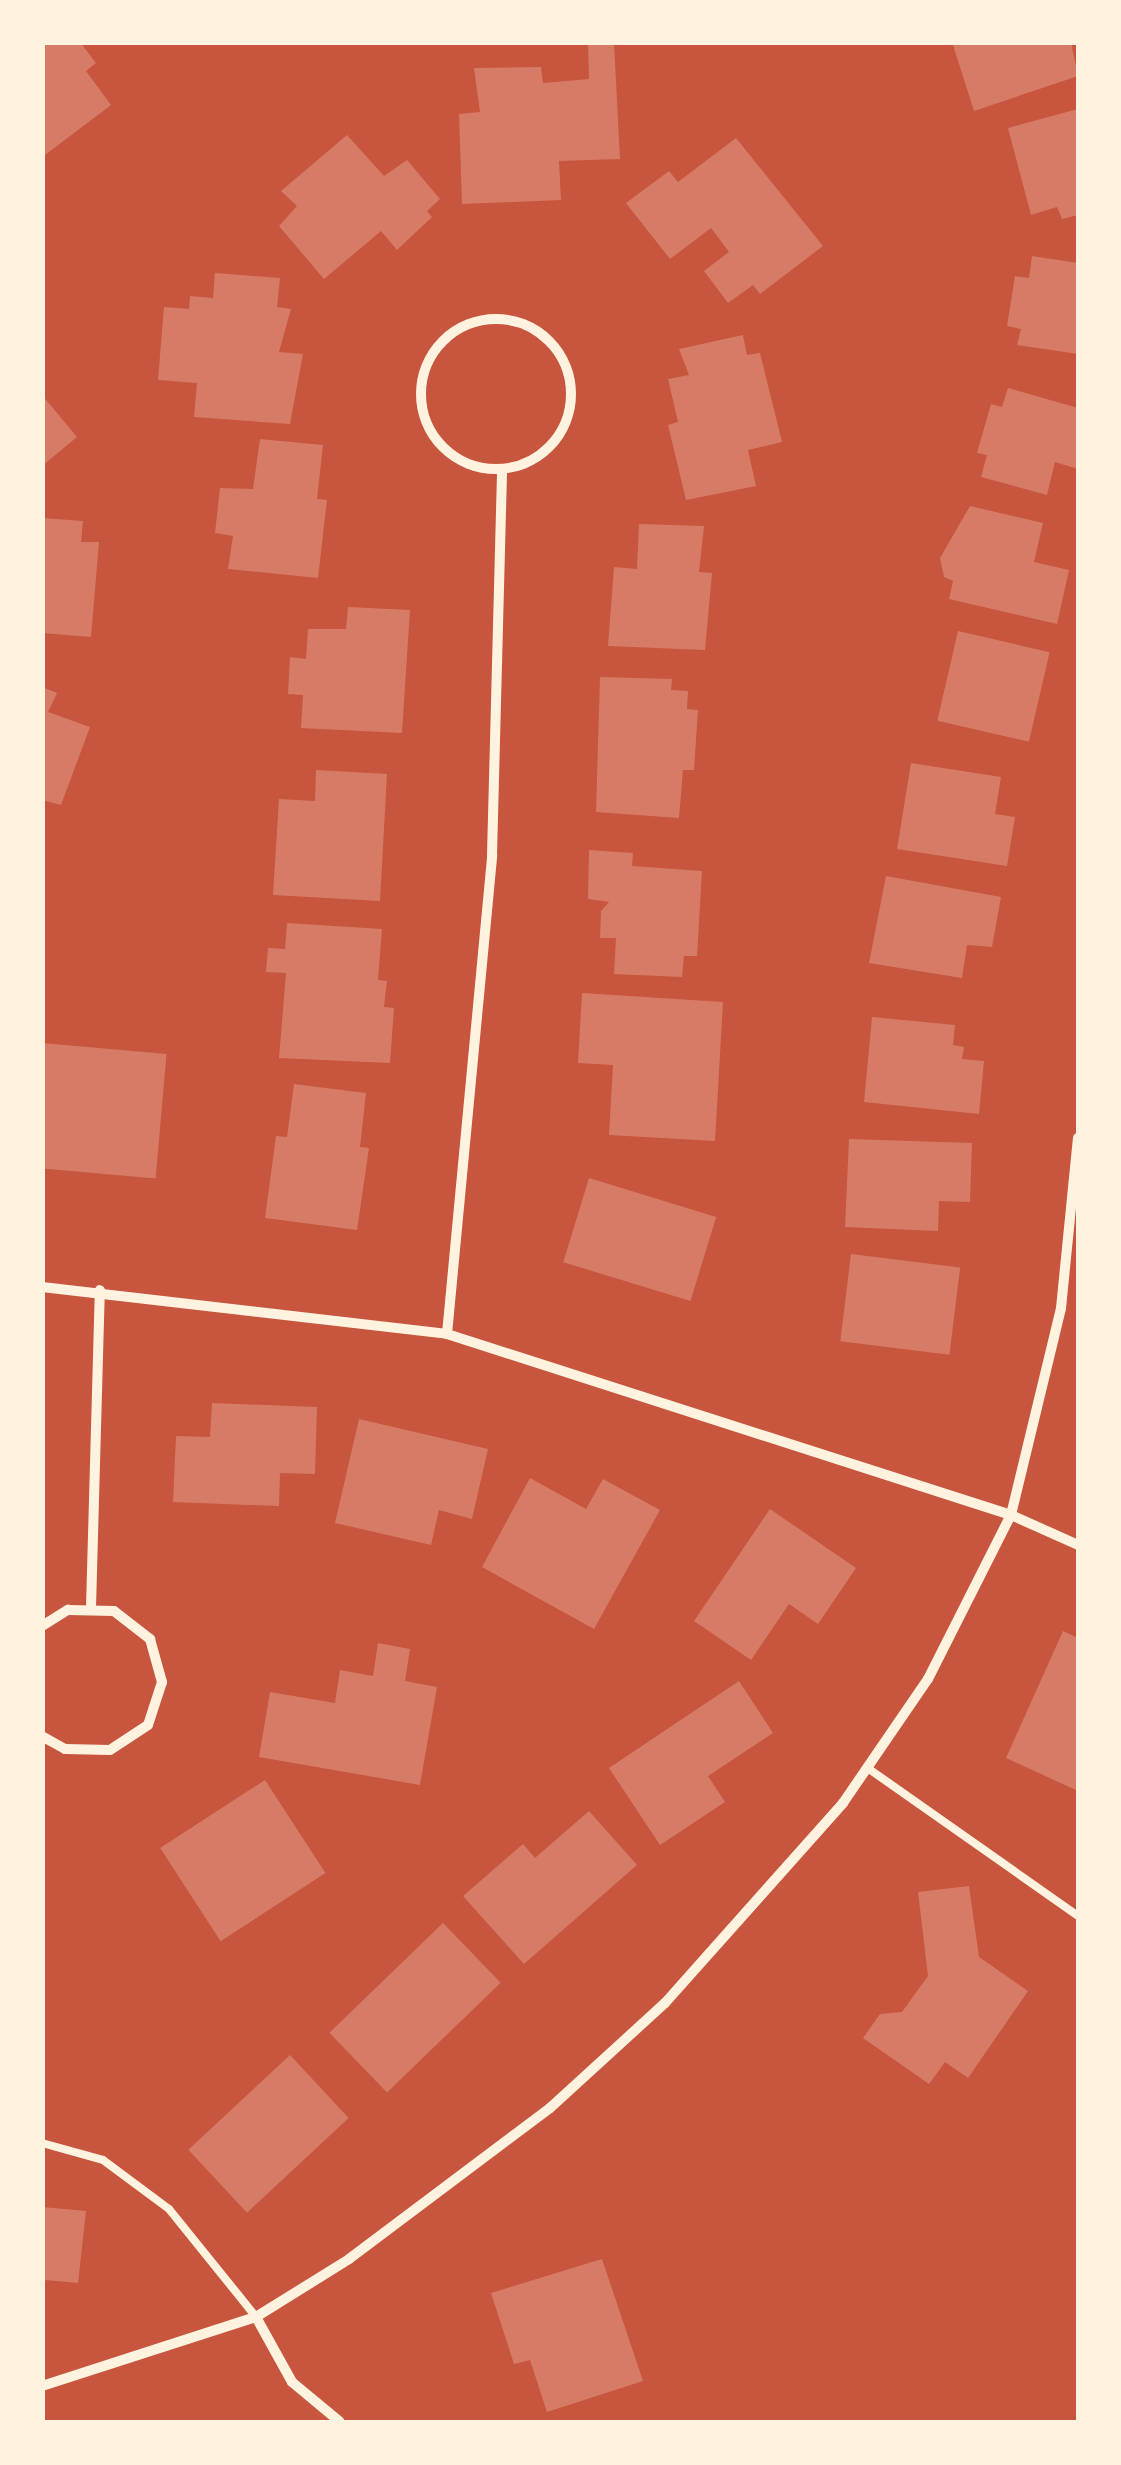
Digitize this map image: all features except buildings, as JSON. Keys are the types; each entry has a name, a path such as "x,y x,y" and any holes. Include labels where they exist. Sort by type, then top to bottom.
{"street":[{"path":"491,318 515,320 554,345 572,389 561,434 525,464 502,470 456,459 438,444 421,400 432,354 468,323 491,318"},
{"path":"447,1334 492,855 502,470"},
{"path":"42,2386 256,2316 349,2259 550,2108 665,2003 868,1769 928,1678 1011,1516 1061,1308 1078,1138"},
{"path":"42,1287 100,1290 447,1334 1011,1516 1078,1546"},
{"path":"91,1607 100,1290"},
{"path":"42,1626 68,1610 91,1607 134,1622 150,1639 161,1671 158,1704 148,1725 110,1750 65,1749 42,1736"},
{"path":"256,2316 292,2382 340,2422"}],"lane":[{"path":"868,1769 1078,1916"},
{"path":"42,2144 103,2160 169,2210 256,2316"}]}
